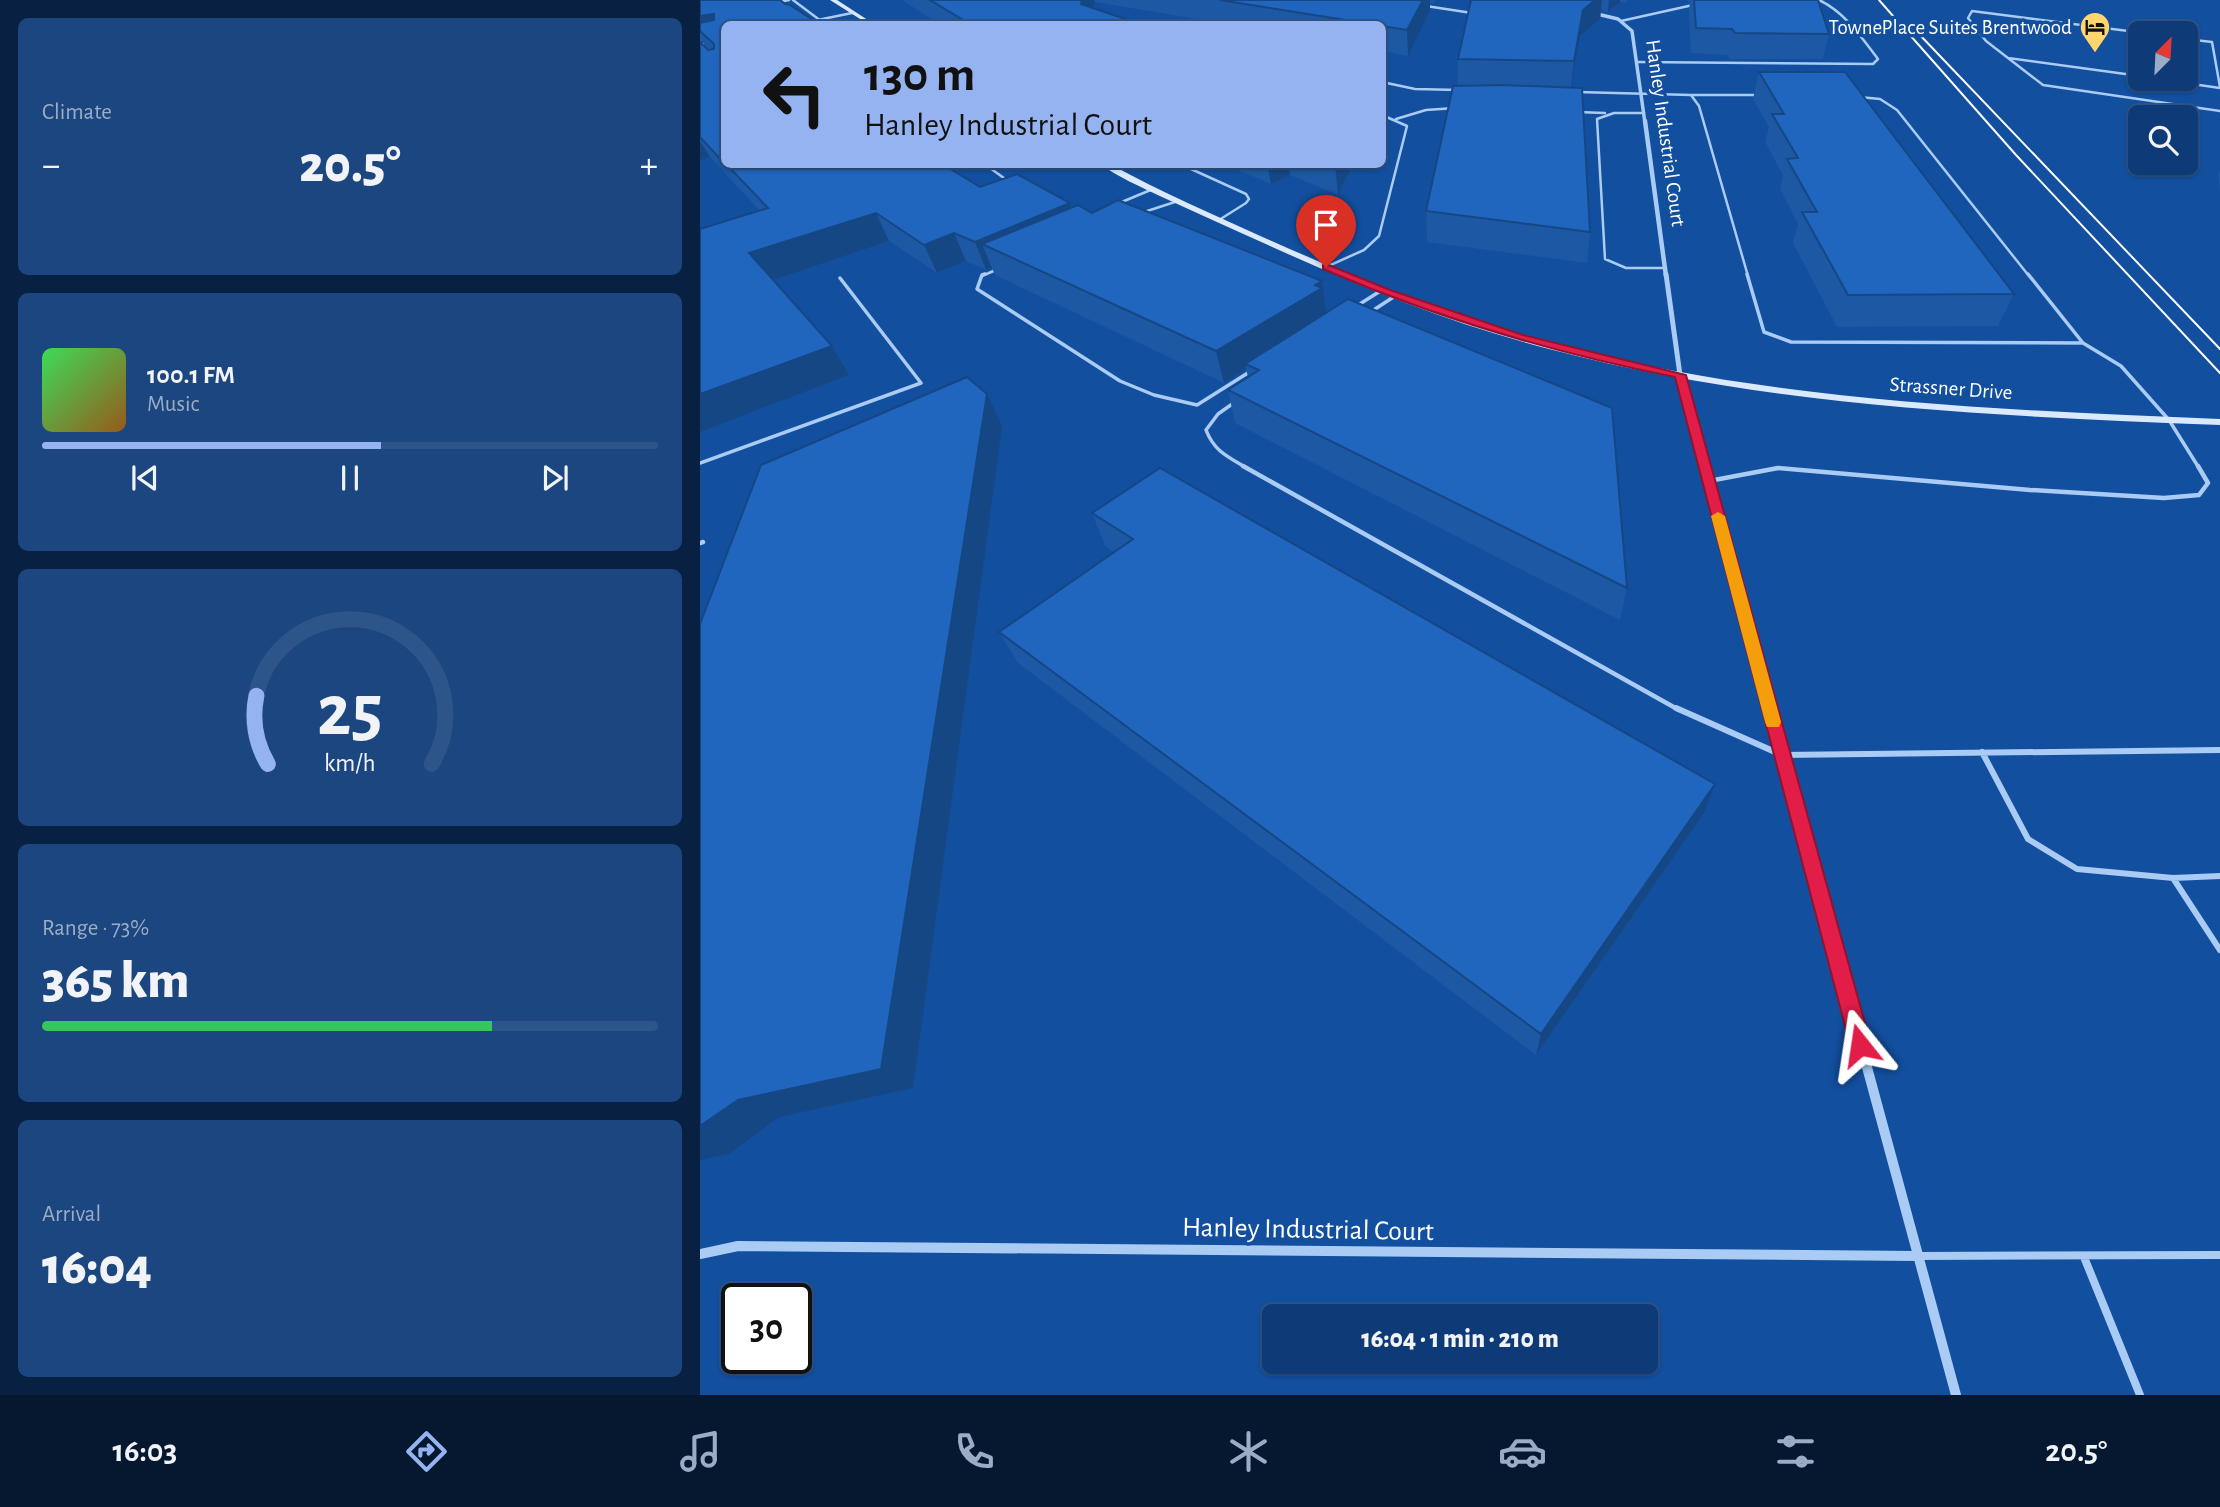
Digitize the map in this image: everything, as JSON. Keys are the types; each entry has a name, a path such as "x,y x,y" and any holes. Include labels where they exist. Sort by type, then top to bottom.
{"street":[{"path":"836,0 866,21"},
{"name":"Hanley Industrial Court","path":"1582,12 1621,21 1632,31 1680,375 1956,1395"},
{"path":"1111,168 1219,220 1395,296 1519,338 1599,359 1680,375"},
{"name":"Strassner Drive","path":"1680,375 1784,392 1917,406 2220,422"},
{"name":"Hanley Industrial Court","path":"700,1254 738,1246 1917,1256"}],"lane":[{"path":"763,5 791,0 819,20"},
{"path":"1637,62 1873,64 1878,59 1864,41 1829,4 1819,0"},
{"path":"1621,21 1700,3"},
{"path":"1424,6 1476,13"},
{"path":"2128,31 1972,11 1968,18 1986,41 2043,85 2220,111"},
{"path":"814,21 852,13"},
{"path":"2198,40 2211,42 2220,88 2198,85"},
{"path":"700,45 721,41"},
{"path":"2008,58 2128,74"},
{"path":"1386,83 1415,89 1471,90"},
{"path":"1568,92 1760,95"},
{"path":"1691,95 1699,106 1763,331 1791,342 2083,343"},
{"path":"1709,481 1778,468 2030,490 2164,498 2199,495 2208,483 2169,420 2121,366 2083,343 1897,110 1880,99 1854,97"},
{"path":"1396,119 1426,110 1455,108"},
{"path":"1575,112 1644,113"},
{"path":"1614,113 1597,119 1605,259 1612,265 1622,267 1665,268"},
{"path":"1326,267 1364,250 1379,236 1407,125 1386,115"},
{"path":"990,168 1012,183"},
{"path":"1189,168 1246,194 1249,199 1219,220"},
{"path":"1114,205 1153,190"},
{"path":"1130,217 1178,201"},
{"path":"1006,265 982,275 977,289 1120,381 1154,395 1197,405 1255,369"},
{"path":"700,463 921,383 840,278"},
{"path":"1347,312 1382,290"},
{"path":"1360,319 1395,296"},
{"path":"1244,396 1218,414 1206,430 1211,444 1220,453 1696,719 1782,755 2220,750"},
{"path":"1982,752 2028,839 2077,869 2174,878 2220,876"},
{"path":"2174,878 2220,950"},
{"path":"1917,1256 2220,1255"},
{"path":"2084,1257 2140,1395"}],"building":[{"path":"700,0 780,0 814,21 721,21 721,160 700,137 700,42 708,50 714,49 714,44 700,31 700,23 714,20 714,14 700,16"},
{"path":"930,0 1082,0 1081,4 1131,21 965,21"},
{"path":"1220,0 1423,0 1407,30 1386,27 1386,21 1352,21"},
{"path":"1471,0 1595,0 1583,10 1574,61 1458,59"},
{"path":"1694,0 1818,0 1829,34 1735,33 1732,29 1696,28"},
{"path":"1759,72 1845,72 2014,294 1848,295 1802,212 1817,212 1787,159 1798,158 1772,114 1784,114"},
{"path":"1453,86 1582,88 1590,232 1426,211"},
{"path":"730,168 949,168 980,187 1017,174 1070,203 975,242 954,233 924,245 876,213 749,253 832,346 700,394 700,229 768,208"},
{"path":"1118,200 1322,281 1315,285 1322,288 1216,351 982,244 1078,205 1092,213"},
{"path":"1348,299 1612,408 1627,588 1228,390 1259,370 1245,364"},
{"path":"967,377 987,394 881,1069 738,1100 700,1126 700,624 761,465"},
{"path":"1160,468 1715,784 1541,1034 999,632 1133,539 1092,513"}],"tram line":[{"path":"1879,0 2016,155 2220,373"},
{"path":"1918,33 2220,349"}],"slow traffic":[{"path":"1718,516 1773,722"}],"place":[{"name":"TownePlace Suites Brentwood","path":"2095,54"}],"route":[{"path":"1326,267 1387,293 1519,338 1599,359 1680,375 1860,1045"}]}
